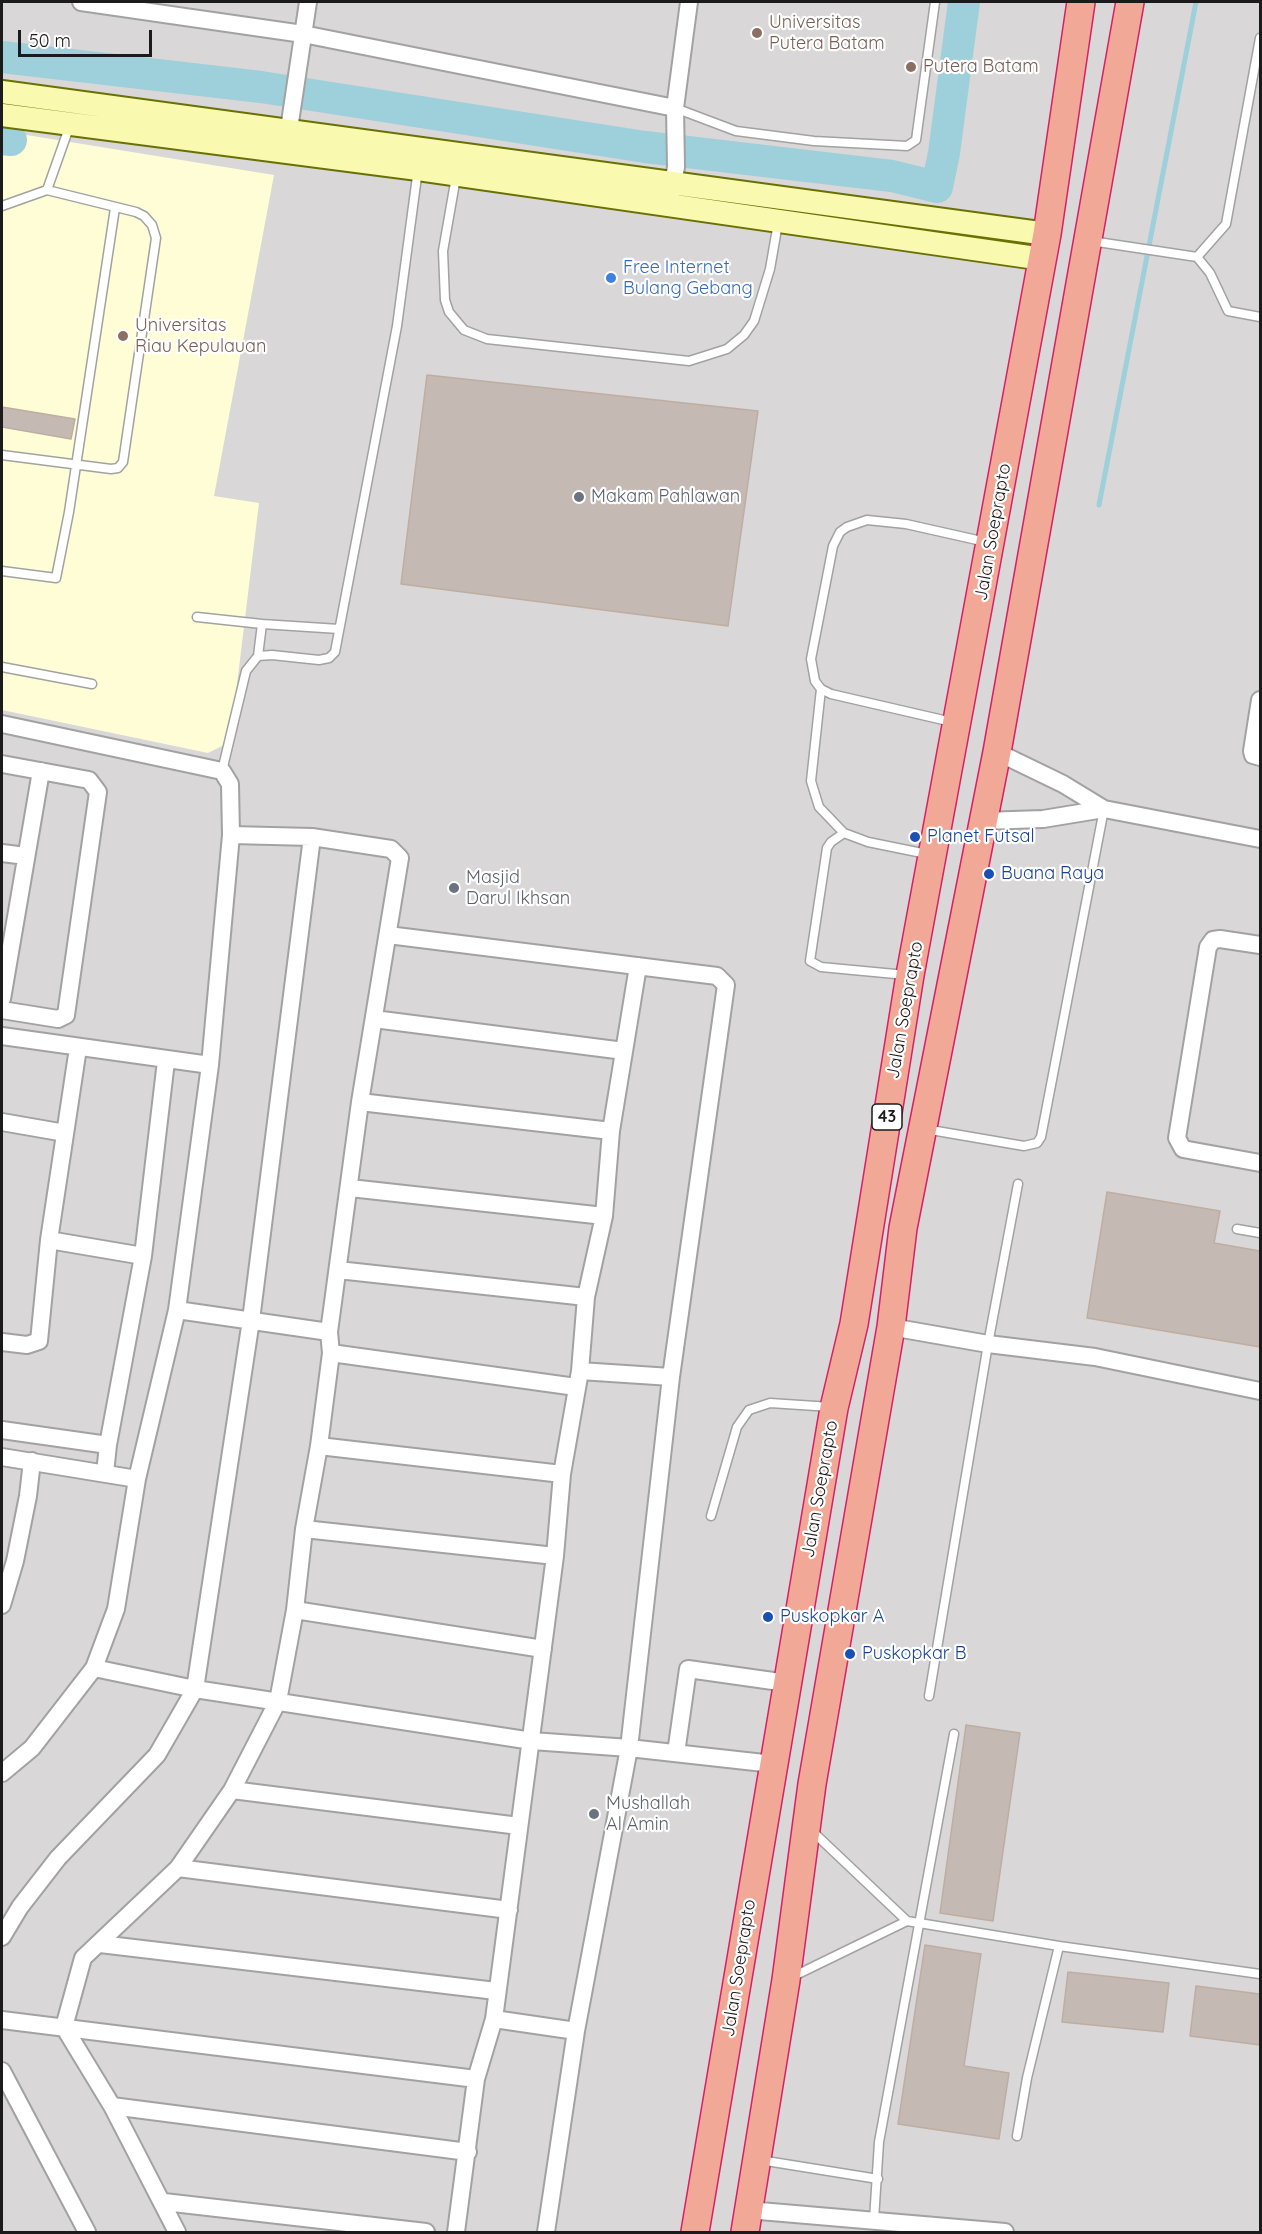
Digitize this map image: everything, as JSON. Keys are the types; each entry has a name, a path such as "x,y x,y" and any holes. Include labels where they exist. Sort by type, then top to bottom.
{"highway":[{"name":"Jalan Soeprapto","path":"695,2232 834,1408 854,1324 910,975 934,856 1045,247 1080,2"},
{"name":"43","path":"747,2221 786,1980 807,1826 891,1328 903,1228 997,752 1130,2"},
{"path":"870,1223 903,1228"}],"main road":[{"path":"2,92 72,113 417,175 459,164"},
{"path":"2,115 72,113 289,129 459,164 781,199 1045,247"},
{"path":"673,186 778,222 1045,247"}],"street":[{"path":"81,2 303,34 675,108"},
{"path":"289,129 308,2"},
{"path":"673,186 675,108 689,2"},
{"path":"1260,700 1251,751 1253,755 1260,757"},
{"path":"2,724 222,771 230,784 231,835 210,1065 177,1310 137,1479 116,1609 94,1668 32,1748 2,1773"},
{"path":"997,752 1063,784 1104,809"},
{"path":"2,765 89,780 98,792 68,1008 63,1018 58,1019 2,1010"},
{"path":"2,999 9,916 26,856 41,771"},
{"path":"982,821 1043,819 1104,809 1260,839"},
{"path":"177,2232 164,2202 112,2106 64,2026 84,1958 178,1868 232,1790 278,1701 319,1446 331,1353 329,1332 360,1102 400,858 397,852 391,849 312,837 231,835"},
{"path":"2,1937 20,1907 58,1858 157,1755 195,1689 251,1320 312,837"},
{"path":"2,853 26,856"},
{"path":"388,935 717,976 726,985 671,1377 629,1748 576,2031 546,2232"},
{"path":"1260,945 1220,939 1213,940 1208,947 1177,1138 1183,1149 1260,1162"},
{"path":"456,2232 476,2079 494,2019 496,1991 532,1741 555,1556 562,1474 578,1379 586,1297 604,1216 611,1131 638,966"},
{"path":"374,1019 624,1051"},
{"path":"2,1036 166,1061 210,1065"},
{"path":"2,1342 27,1345 39,1341 49,1240 78,1048"},
{"path":"105,1473 108,1444 143,1256 166,1061"},
{"path":"360,1102 611,1131"},
{"path":"2,1122 65,1133"},
{"path":"350,1188 604,1216"},
{"path":"49,1240 143,1256"},
{"path":"338,1270 586,1297"},
{"path":"177,1310 329,1332"},
{"path":"891,1328 988,1344 1095,1357 1260,1391"},
{"path":"331,1353 578,1379 671,1377"},
{"path":"2,1430 108,1444"},
{"path":"319,1446 562,1474"},
{"path":"2,1457 137,1479"},
{"path":"2,1605 8,1560 28,1496 32,1461"},
{"path":"304,1529 555,1556"},
{"path":"294,1610 543,1649"},
{"path":"94,1668 195,1689 532,1741 629,1748 773,1764"},
{"path":"676,1753 688,1669 787,1683"},
{"path":"232,1790 519,1826"},
{"path":"178,1868 509,1910"},
{"path":"100,1944 496,1991"},
{"path":"494,2019 576,2031"},
{"path":"2,2020 476,2079"},
{"path":"2,2071 87,2232"},
{"path":"112,2106 468,2152"},
{"path":"164,2202 426,2232"},
{"path":"747,2221 874,2220 1005,2232"}],"lane":[{"path":"675,108 736,131 824,142 907,146 916,140 935,2"},
{"path":"1197,257 1226,224 1256,75 1260,38"},
{"path":"46,190 72,113"},
{"path":"459,164 443,251 445,300 449,312 464,330 487,339 689,361 727,349 744,335 754,321 770,269 781,199"},
{"path":"258,656 272,655 320,660 329,658 335,652 397,326 417,175"},
{"path":"2,206 46,190 144,216 152,225 156,238 123,462 118,468 111,469 2,455"},
{"path":"2,571 56,578 115,208"},
{"path":"1088,240 1197,257 1210,273 1228,311 1260,317"},
{"path":"958,724 831,694 821,688 816,681 811,660 833,546 840,532 857,522 867,520 906,525 991,543"},
{"path":"197,617 339,630"},
{"path":"222,771 246,671 258,656 262,624"},
{"path":"2,667 92,684"},
{"path":"821,688 811,781 819,807 844,833 868,842 934,856"},
{"path":"922,1129 1024,1146 1037,1143 1041,1137 1104,809"},
{"path":"844,833 831,842 827,848 810,961 821,967 910,975"},
{"path":"929,1695 988,1344 1018,1184"},
{"path":"1237,1228 1260,1233"},
{"path":"711,1516 737,1427 749,1410 770,1403 834,1408"},
{"path":"874,2220 879,2142 954,1734"},
{"path":"807,1826 907,1921"},
{"path":"786,1980 907,1921 1059,1946 1260,1974"},
{"path":"1017,2136 1027,2078 1059,1946"},
{"path":"757,2160 878,2179"}],"shaded area":[{"path":"2,2 1260,2 1260,2232 2,2232"},
{"name":"Universitas Riau Kepulauan","path":"2,131 274,175 214,496 259,503 230,742 208,753 2,710"}],"building":[{"name":"Makam Pahlawan","path":"427,375 758,411 728,626 401,584"},
{"path":"2,407 75,419 71,439 2,427"},
{"path":"1107,1192 1220,1211 1214,1243 1260,1251 1260,1347 1087,1318"},
{"path":"966,1725 1020,1733 993,1921 940,1913"},
{"path":"925,1945 981,1954 964,2066 1009,2073 999,2139 898,2124"},
{"path":"1068,1972 1169,1983 1163,2032 1062,2022"},
{"path":"1196,1986 1260,1994 1260,2045 1190,2036"}],"waterway":[{"path":"2,57 261,87 645,147 892,176 937,187 944,153 964,2"},
{"path":"1099,505 1196,2"},
{"path":"2,139 11,140"}],"place":[{"name":"Universitas Putera Batam","path":"757,33"},
{"name":"Putera Batam","path":"911,67"},
{"name":"Free Internet Bulang Gebang","path":"611,278"},
{"name":"Universitas Riau Kepulauan","path":"123,336"},
{"name":"Makam Pahlawan","path":"579,497"},
{"name":"Planet Futsal","path":"915,837"},
{"name":"Buana Raya","path":"989,874"},
{"name":"Masjid Darul Ikhsan","path":"454,888"},
{"name":"Puskopkar A","path":"768,1617"},
{"name":"Puskopkar B","path":"850,1654"},
{"name":"Mushallah Al Amin","path":"594,1814"}]}
